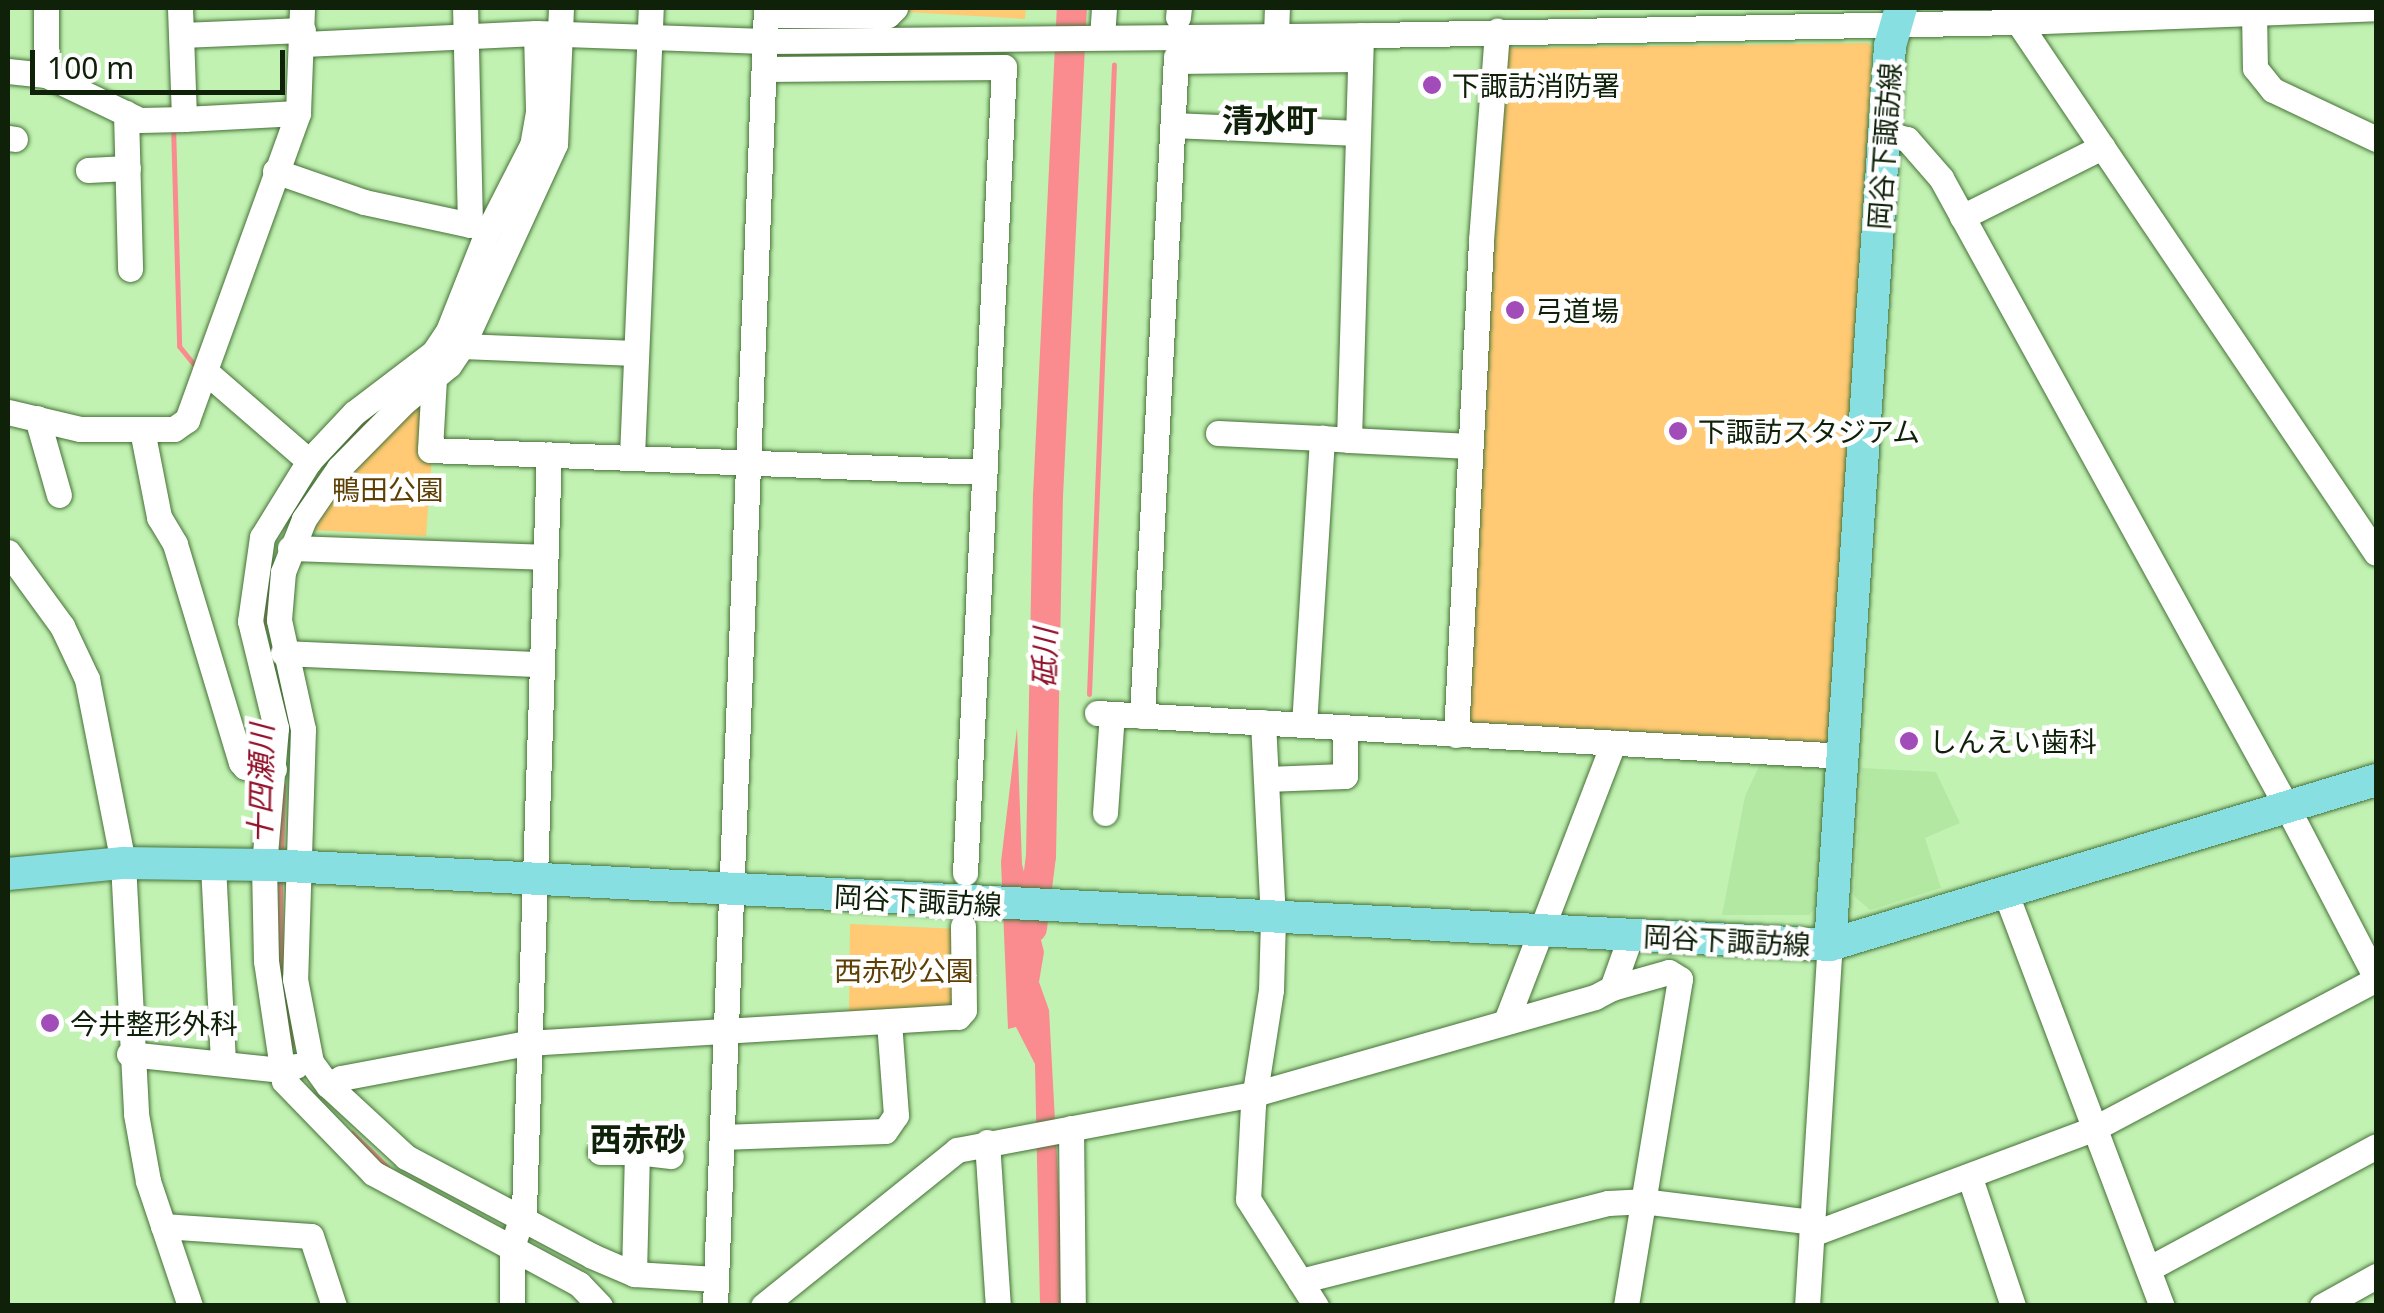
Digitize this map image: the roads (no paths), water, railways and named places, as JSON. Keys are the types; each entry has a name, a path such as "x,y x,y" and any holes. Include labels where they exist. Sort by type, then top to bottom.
{"main road":[{"name":"岡谷下諏訪線","path":"1830,945 1884,133 1898,16"},
{"name":"岡谷下諏訪線","path":"8,874 122,864 280,866 1830,945 2376,780"}],"street":[{"path":"46,8 46,76"},
{"path":"173,120 180,8"},
{"path":"275,171 364,202 470,225 464,8"},
{"path":"632,456 651,8"},
{"path":"181,36 303,27 466,37 552,25 650,36 765,21 888,15 894,8"},
{"path":"1098,38 1104,8"},
{"path":"1276,36 1277,8"},
{"path":"1142,716 1176,59 1361,47 1497,31 1898,16 2018,22 2376,8"},
{"path":"2254,12 2255,68 2273,90 2376,139"},
{"path":"765,21 1033,38 1276,36 1361,47"},
{"path":"296,1066 284,1081 385,1161 517,1233 634,1274 716,1292 765,21"},
{"path":"2018,22 2376,553"},
{"path":"280,866 274,769 276,728 252,638 252,594 262,537 309,461 434,378 462,346 555,144 552,25"},
{"path":"296,1066 266,961 304,729 284,653 280,591 290,548 363,423 433,353 448,332 486,235 532,144 552,25"},
{"path":"8,412 80,429 174,429 188,420 298,113 303,27"},
{"path":"1456,735 1497,31"},
{"path":"1349,440 1361,47"},
{"path":"764,70 1004,67 965,873"},
{"path":"8,71 46,76 126,114 173,120 298,113"},
{"path":"126,114 130,269"},
{"path":"1173,125 1358,133"},
{"path":"1300,1280 1608,1203 1642,1200 1812,1228 1970,1178 2095,1128 2376,979 2288,807 1940,178 1907,140 1884,133"},
{"path":"1962,217 2102,146"},
{"path":"88,170 128,168"},
{"path":"462,346 636,353"},
{"path":"205,370 309,461"},
{"path":"434,378 430,450 985,472"},
{"path":"37,418 59,495"},
{"path":"142,430 159,517 176,544 240,762 244,767 274,769"},
{"path":"1218,433 1470,446"},
{"path":"1304,725 1322,438"},
{"path":"512,1306 527,1043 549,454"},
{"path":"290,548 544,557"},
{"path":"8,552 62,626 86,679 122,864 130,1054 148,1181 190,1306"},
{"path":"284,653 540,664"},
{"path":"1105,813 1104,713 1844,756"},
{"path":"1263,722 1273,919 1270,990 1258,1093 1253,1105 1248,1200 1316,1306"},
{"path":"1266,780 1345,776 1344,728"},
{"path":"1506,1020 1613,743"},
{"path":"212,865 223,1061"},
{"path":"2006,894 2162,1306"},
{"path":"328,1084 340,1078 527,1043 958,1018 964,1010 963,926"},
{"path":"1612,988 1631,934"},
{"path":"1807,1306 1830,945"},
{"path":"764,1306 957,1150 1258,1093 1595,997 1612,988 1669,972 1680,979 1626,1306"},
{"path":"722,1137 885,1131 896,1115 889,1022"},
{"path":"130,1054 296,1066 328,1084 385,1161"},
{"path":"1064,1130 1073,1306"},
{"path":"993,1141 998,1306"},
{"path":"2148,1269 2376,1146"},
{"path":"600,1152 671,1156"},
{"path":"634,1274 637,1152"},
{"path":"1970,1178 2014,1306"},
{"path":"163,1226 310,1236 334,1306"},
{"path":"517,1233 600,1306"},
{"path":"987,1306 986,1274 996,1272"},
{"path":"2322,1306 2376,1276"}],"waterway":[{"name":"砥川","path":"1032,928 1041,856 1048,496 1072,8"},
{"path":"1089,694 1114,64"},
{"path":"173,125 179,346 197,368"},
{"name":"十四瀬川","path":"346,440 366,419"},
{"name":"十四瀬川","path":"263,628 270,590"},
{"name":"十四瀬川","path":"281,855 283,786"},
{"name":"十四瀬川","path":"280,876 281,968 291,1045"},
{"name":"十四瀬川","path":"352,1133 387,1167"}],"place":[{"name":"下諏訪消防署","path":"1432,85"},
{"name":"弓道場","path":"1515,310"},
{"name":"下諏訪スタジアム","path":"1678,431"},
{"name":"しんえい歯科","path":"1909,741"},
{"name":"今井整形外科","path":"50,1023"}],"district":[{"name":"清水町","path":"1270,120"},
{"name":"西赤砂","path":"638,1139"}],"park label":[{"name":"鴨田公園","path":"388,489"},
{"name":"西赤砂公園","path":"904,970"}]}
